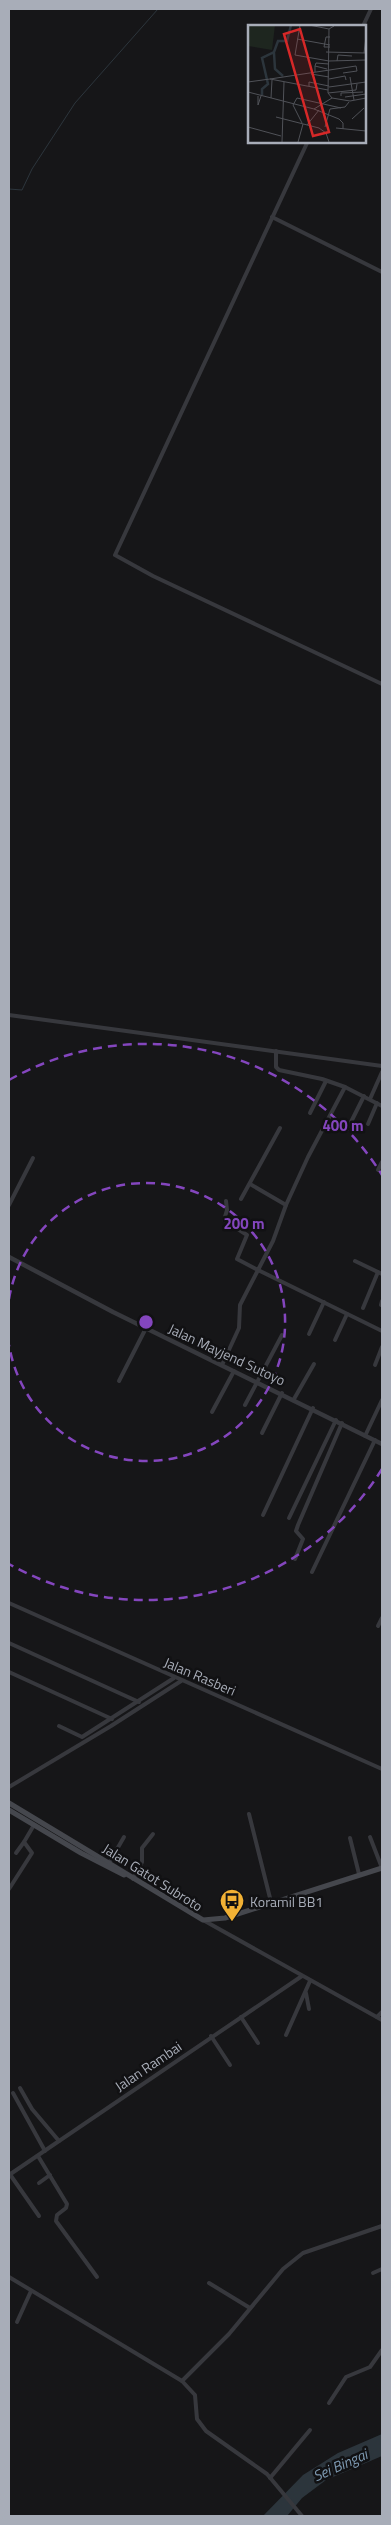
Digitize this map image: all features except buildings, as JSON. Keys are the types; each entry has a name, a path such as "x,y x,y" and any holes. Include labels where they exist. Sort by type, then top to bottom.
{"main road":[{"name":"Jalan Gatot Subroto","path":"9,1802 132,1879 202,1920 224,1918 382,1868"},
{"path":"9,1810 113,1871 132,1879"}],"street":[{"path":"363,25 371,9"},
{"path":"308,142 115,555 146,573 382,684"},
{"path":"272,217 382,272"},
{"path":"9,1015 382,1066"},
{"path":"276,1051 277,1069 345,1087 382,1106"},
{"path":"370,1099 382,1072"},
{"path":"310,1113 326,1081"},
{"path":"222,1365 239,1328 240,1305 273,1241 286,1205 345,1087"},
{"path":"349,1126 364,1096"},
{"path":"368,1124 377,1103"},
{"path":"241,1199 280,1128"},
{"path":"9,1205 33,1158"},
{"path":"378,1170 382,1162"},
{"path":"250,1184 286,1205"},
{"path":"226,1201 227,1210 224,1220 248,1234 237,1259 382,1330"},
{"name":"Jalan Mayjend Sutoyo","path":"9,1257 146,1328 313,1408 382,1444"},
{"path":"355,1261 382,1274"},
{"path":"363,1308 378,1272"},
{"path":"308,1334 324,1302"},
{"path":"335,1340 347,1314"},
{"path":"119,1381 146,1328"},
{"path":"245,1405 282,1335"},
{"path":"375,1365 382,1347"},
{"path":"294,1399 314,1364"},
{"path":"212,1412 234,1371"},
{"path":"262,1434 282,1393"},
{"path":"366,1436 382,1400"},
{"path":"263,1515 313,1408"},
{"path":"289,1518 336,1420"},
{"path":"295,1559 302,1539 296,1531 298,1525 342,1423"},
{"path":"312,1572 375,1440"},
{"name":"Jalan Rasberi","path":"9,1603 382,1769"},
{"path":"378,1626 382,1618"},
{"path":"9,1643 139,1702"},
{"path":"9,1672 112,1719"},
{"path":"59,1726 82,1738 174,1678"},
{"path":"9,1787 111,1726 181,1681"},
{"path":"249,1814 270,1902"},
{"path":"16,1853 34,1825"},
{"path":"132,1879 142,1862 142,1848 153,1834"},
{"path":"109,1863 124,1837"},
{"path":"370,1837 382,1868"},
{"path":"350,1838 359,1874"},
{"path":"9,1889 32,1853 24,1842"},
{"path":"202,1920 382,2020"},
{"name":"Jalan Rambai","path":"9,2174 302,1976"},
{"path":"286,2035 310,1981"},
{"path":"306,1992 309,2009"},
{"path":"377,2017 382,2012"},
{"path":"240,2017 258,2043"},
{"path":"212,2036 230,2065"},
{"path":"20,2088 32,2109 60,2141"},
{"path":"12,2093 45,2151"},
{"path":"38,2156 67,2204 66,2208 57,2215 56,2221 97,2277"},
{"path":"9,2174 39,2216"},
{"path":"39,2183 50,2175"},
{"path":"182,2381 229,2334 275,2276 303,2254 382,2226"},
{"path":"373,2272 382,2269"},
{"path":"9,2277 182,2381 195,2395 197,2419 206,2431 270,2478 302,2516"},
{"path":"208,2283 250,2308"},
{"path":"17,2322 31,2291"},
{"path":"329,2403 346,2377 370,2367 382,2350"},
{"path":"270,2478 310,2430"}],"water":[{"name":"Sei Bingai","path":"382,2434 382,2456 326,2480 302,2498 287,2516 263,2516 303,2475 338,2453"}],"waterway":[{"path":"9,189 22,190 32,169 75,103 158,9"}],"place":[{"name":"Koramil BB1","path":"232,1922"}]}
